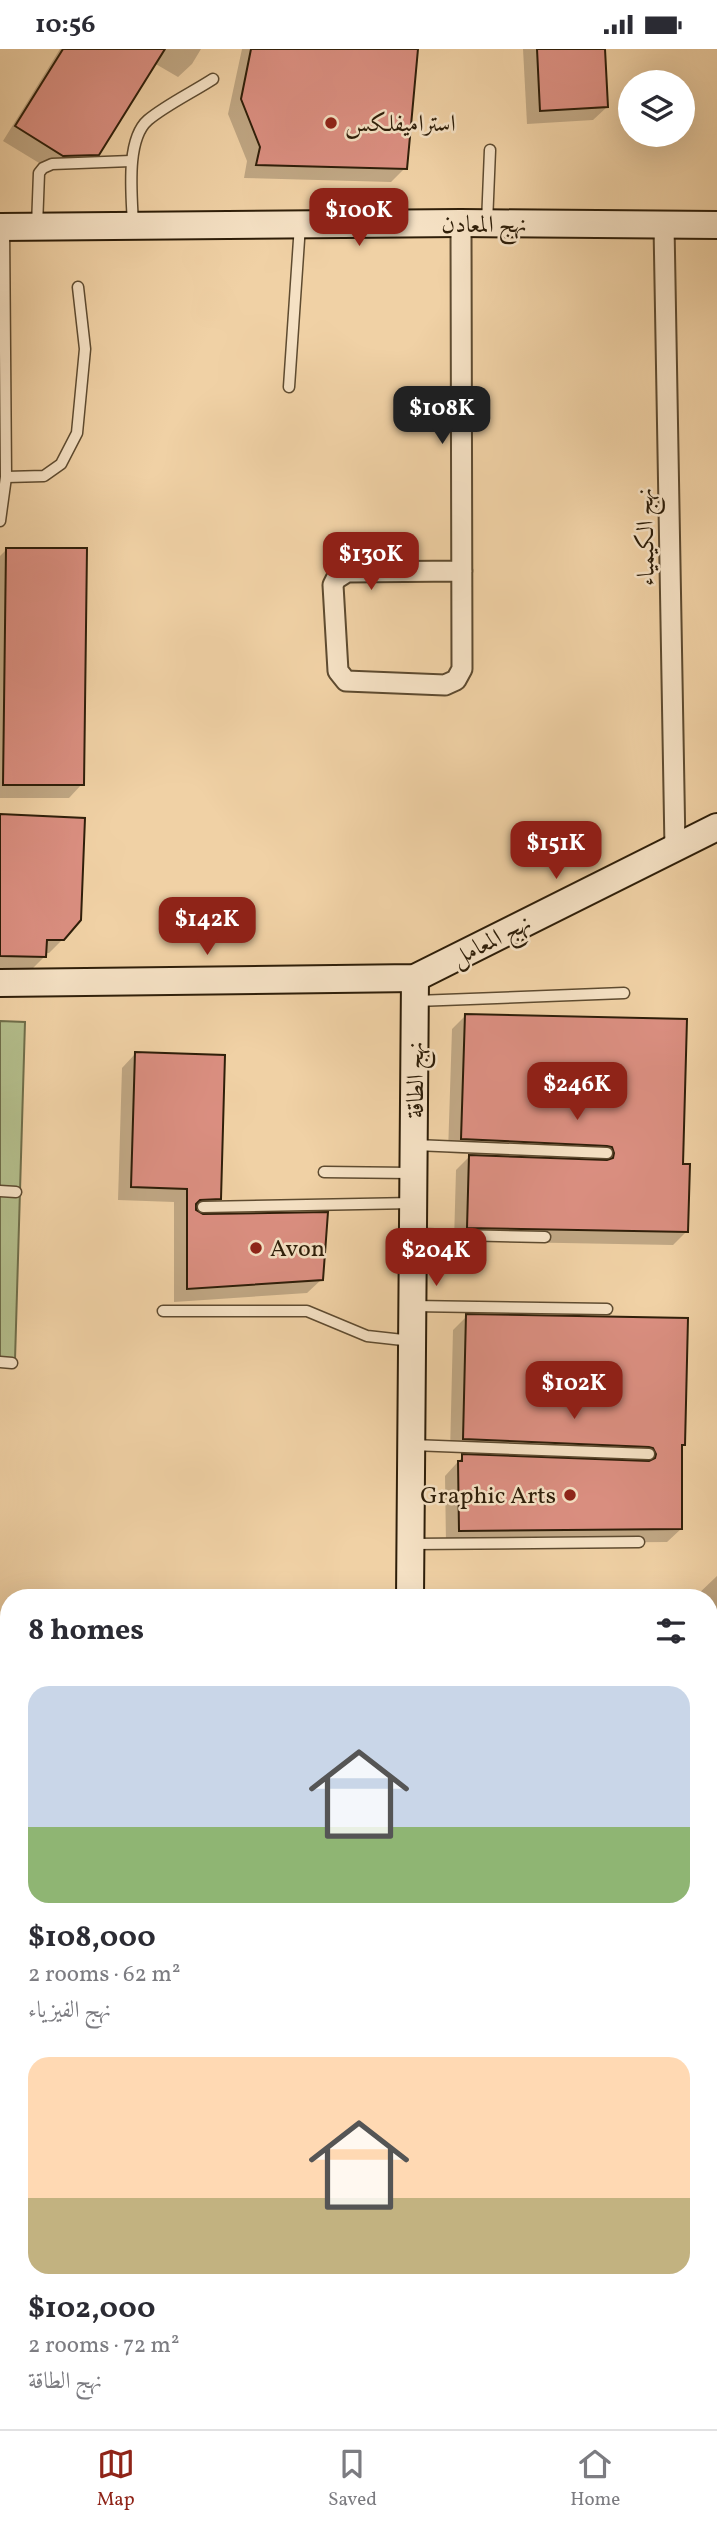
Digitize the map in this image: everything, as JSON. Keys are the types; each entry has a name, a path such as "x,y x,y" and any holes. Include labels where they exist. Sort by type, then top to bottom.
{"street":[{"name":"نهج المعادن","path":"2,227 474,223 717,225"},
{"path":"462,571 347,572 336,579 333,585 338,671 341,677 346,681 445,685 456,680 462,669 462,571 474,223"},
{"name":"نهج الكيمياء","path":"664,225 675,848"},
{"name":"نهج المعامل","path":"415,989 717,827"},
{"path":"0,983 415,989"},
{"name":"نهج الطاقة","path":"410,1589 415,989"}],"lane":[{"path":"133,226 131,161 146,121 213,79"},
{"path":"474,223 490,150"},
{"path":"37,227 39,173 43,168 52,164 131,161"},
{"path":"289,387 300,224"},
{"path":"0,521 6,477 2,227"},
{"path":"6,477 44,476 61,464 76,433 85,348 78,287"},
{"path":"415,989 624,993"},
{"path":"414,1145 607,1153"},
{"path":"324,1172 414,1173"},
{"path":"0,1191 16,1192"},
{"path":"203,1207 413,1203"},
{"path":"413,1234 545,1237"},
{"path":"412,1306 607,1309"},
{"path":"163,1311 307,1311 367,1336 412,1341"},
{"path":"0,1362 12,1363"},
{"path":"411,1445 649,1454"},
{"path":"410,1544 639,1542"}],"green space":[{"path":"0,1021 25,1022 15,1360 0,1360"}],"building":[{"path":"63,49 165,49 99,155 63,156 15,126"},
{"name":"استراميفلكس","path":"251,49 418,49 407,169 256,165 260,147 241,99"},
{"path":"537,49 605,49 608,107 540,111"},
{"path":"6,548 87,548 84,785 3,785"},
{"path":"0,814 85,818 81,920 64,940 47,940 46,957 0,956"},
{"path":"465,1014 687,1019 683,1164 690,1164 688,1232 467,1228 469,1155 607,1160 613,1158 614,1153 612,1147 607,1146 461,1139"},
{"path":"135,1052 225,1055 221,1199 200,1200 196,1204 196,1210 203,1214 328,1212 323,1280 187,1289 187,1189 131,1187"},
{"path":"466,1314 688,1318 685,1445 682,1445 682,1529 459,1531 458,1461 462,1461 462,1454 649,1461 655,1458 656,1454 653,1448 649,1447 463,1439"}],"place":[{"name":"استراميفلكس","path":"331,123"},
{"name":"Avon","path":"256,1248"},
{"name":"Graphic Arts","path":"570,1495"}]}
